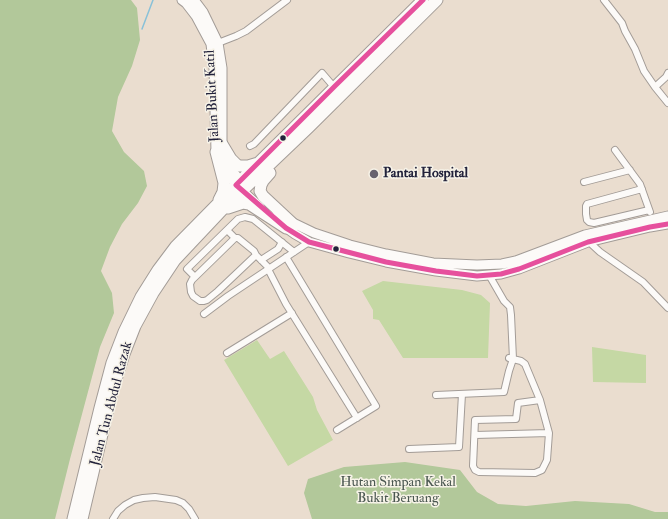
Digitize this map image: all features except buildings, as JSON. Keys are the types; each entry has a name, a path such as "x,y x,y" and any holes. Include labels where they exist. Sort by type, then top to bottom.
{"highway":[{"name":"Jalan Tun Abdul Razak","path":"241,186 258,163 423,0"},
{"name":"Jalan Tun Abdul Razak","path":"82,519 112,392 135,326 153,293 176,260 220,208 241,186 309,127 437,0"},
{"path":"289,225 263,196 260,191 261,185 262,181 302,139 309,127"},
{"path":"219,148 237,165 248,166 258,163"},
{"path":"219,148 224,183 220,208 243,203 249,204 289,225"},
{"name":"Jalan Tun Abdul Razak","path":"73,519 112,363 124,332 141,297 158,270 176,246 220,208"}],"main road":[{"name":"Jalan Bukit Katil","path":"182,0 196,16 210,44 214,69 219,148 224,170 241,186 282,217 289,225"},
{"name":"Jalan Bukit Katil","path":"194,0 203,12 218,43 222,68 219,148"},
{"path":"289,225 350,245 386,254 427,262 477,265 502,264 516,261 586,239 668,216"},
{"path":"289,225 309,242 386,262 456,274 489,276 519,269 586,239 668,224"},
{"path":"489,276 491,271 495,269 516,264 529,256"},
{"path":"449,264 467,270 482,270 489,276"}],"street":[{"path":"218,43 246,31 287,0"},
{"path":"604,0 622,23 644,71 668,103"},
{"path":"250,146 254,144 322,73 334,87"},
{"path":"655,87 666,77 668,73"},
{"path":"615,150 640,184 652,220"},
{"path":"584,182 630,170"},
{"path":"642,189 587,204 586,214 589,222 594,223 649,210"},
{"path":"195,277 187,269 238,219 246,217 253,219 294,252"},
{"path":"227,230 235,238 238,238 254,251 269,269 286,304 357,418"},
{"path":"235,238 192,280 190,284 191,292 193,296 200,301 208,300 259,257 278,249 282,242"},
{"path":"586,239 600,252 642,282 668,308"},
{"path":"204,314 228,296 309,242"},
{"path":"286,257 376,406 337,430"},
{"path":"436,395 504,392 511,361 508,316 504,301 489,276"},
{"path":"227,353 292,313"},
{"path":"511,361 521,361 525,364 540,400 549,433 547,460 542,470 535,474 479,472 474,470 474,420 516,419 518,403 540,400"},
{"path":"409,449 460,447 462,394"},
{"path":"475,435 549,433"},
{"path":"113,519 118,511 134,500 155,497 176,500 183,503 189,509 194,519"}],"green space":[{"path":"0,0 131,0 137,8 140,40 132,66 118,97 112,131 124,152 144,171 147,186 138,203 122,224 110,247 101,271 112,293 114,313 100,347 55,519 0,519"},
{"path":"383,281 462,290 481,295 490,303 488,358 403,358 379,320 373,319 373,310 362,291"},
{"path":"257,340 270,359 284,351 313,397 317,410 333,440 288,466 224,360"},
{"path":"592,347 646,355 646,383 593,382"},
{"name":"Hutan Simpan Kekal Bukit Beruang","path":"405,462 460,470 477,492 498,504 526,506 575,501 629,504 655,512 668,512 668,519 312,519 304,493 308,479 344,467"}],"waterway":[{"path":"142,29 153,0"}],"transit line":[{"path":"423,0 236,185 286,228 309,242 386,262 436,271 477,276 501,274 519,269 588,242 668,224"}],"place":[{"name":"Pantai Hospital","path":"374,174"}]}
